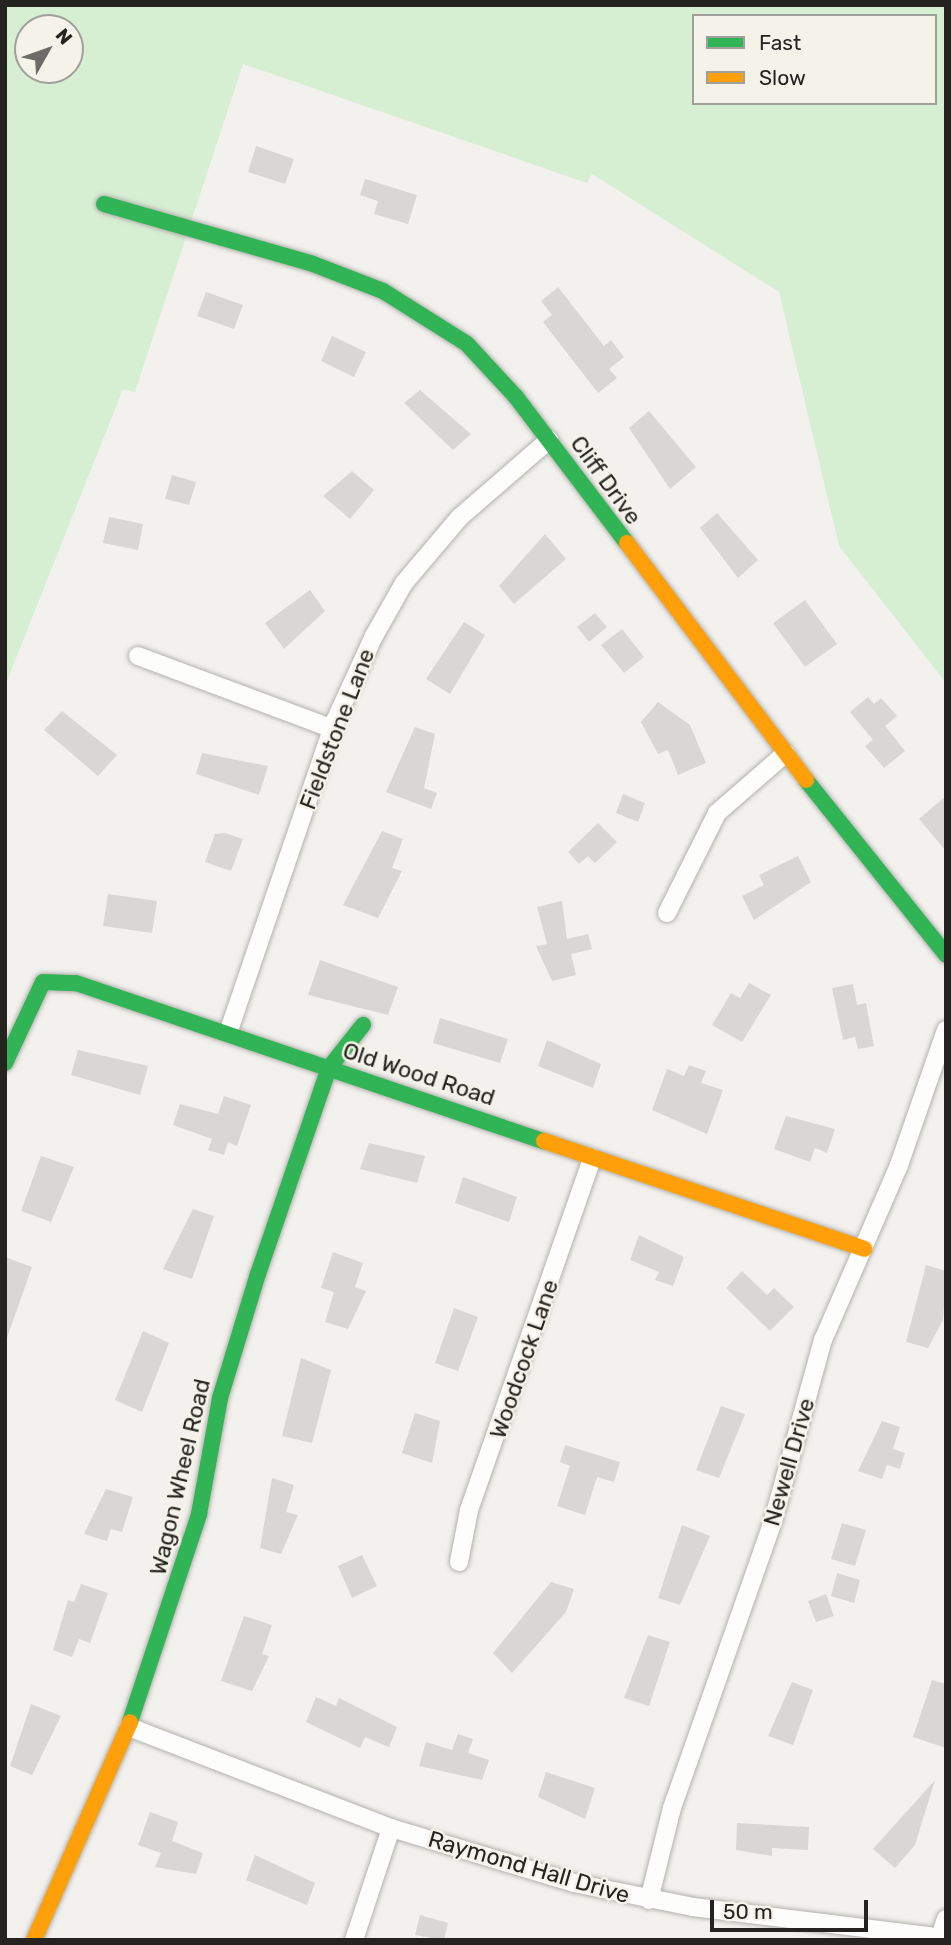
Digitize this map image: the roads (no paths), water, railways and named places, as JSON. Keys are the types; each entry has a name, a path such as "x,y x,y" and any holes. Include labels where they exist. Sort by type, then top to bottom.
{"street":[{"name":"Cliff Drive","path":"104,204 313,264 383,291 467,344 549,440 786,754 946,955"},
{"name":"Fieldstone Lane","path":"228,1033 333,729 404,583 460,517 549,440"},
{"path":"138,656 333,729"},
{"path":"667,913 717,813 786,754"},
{"name":"Old Wood Road","path":"5,1063 43,982 76,983 863,1249"},
{"name":"Wagon Wheel Road","path":"34,1940 130,1727 200,1514 220,1398 330,1068 363,1025"},
{"name":"Newell Drive","path":"649,1900 672,1808 774,1521 823,1340 863,1249 946,1030"},
{"name":"Woodcock Lane","path":"459,1562 469,1510 592,1158"},
{"name":"Raymond Hall Drive","path":"130,1727 391,1828 649,1900 944,1932"},
{"path":"354,1940 391,1828"}]}
